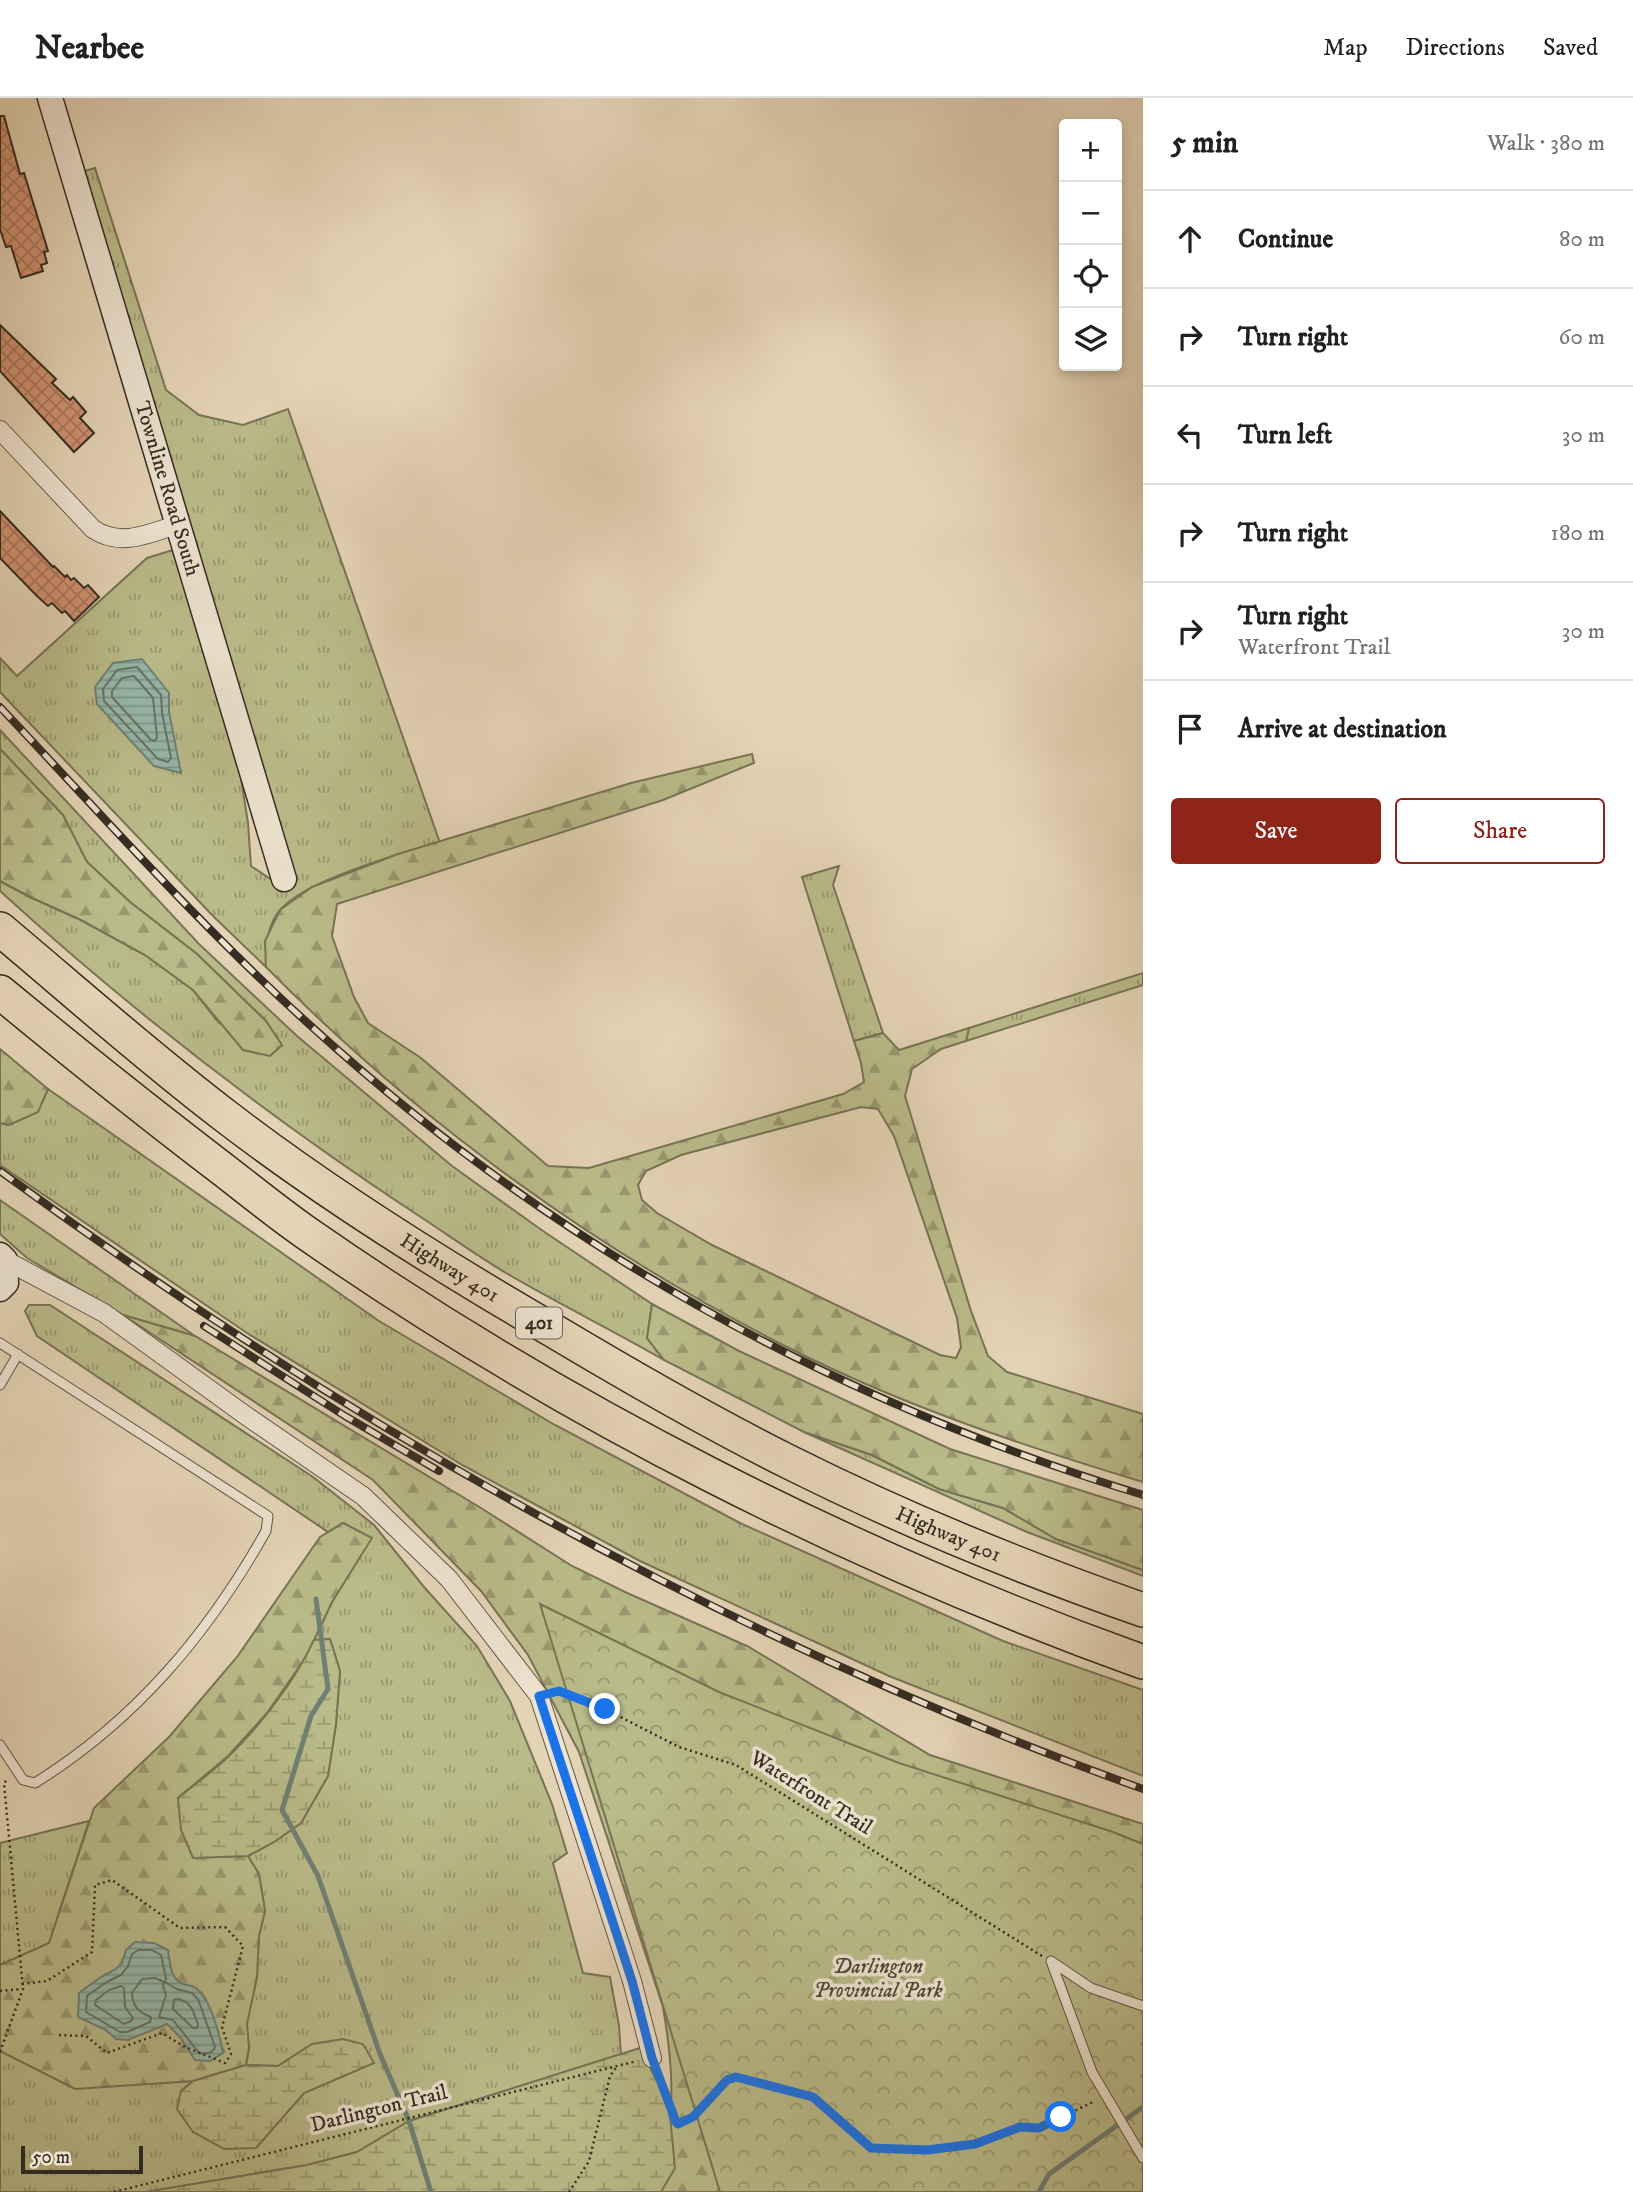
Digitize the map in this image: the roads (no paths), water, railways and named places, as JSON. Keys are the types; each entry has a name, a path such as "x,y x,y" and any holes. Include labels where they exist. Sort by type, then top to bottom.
{"highway":[{"name":"Highway 401","path":"0,929 151,1057 228,1118 325,1188 465,1279 672,1400 791,1463 919,1522 1098,1594 1143,1609"},
{"name":"401","path":"0,992 126,1096 303,1230 486,1349 676,1456 804,1520 913,1570 1143,1662"}],"street":[{"name":"Townline Road South","path":"50,98 284,879"},
{"path":"0,430 93,529 102,535 116,540 134,538 179,524"},
{"path":"0,1289 6,1283 3,1257"},
{"path":"3,1257 104,1313 363,1496 449,1579 539,1696 632,1981 652,2058"}],"lane":[{"path":"0,1343 268,1516 266,1531 208,1624 154,1688 113,1727 35,1783 23,1780 0,1745"},
{"path":"0,1385 18,1354"},
{"path":"1143,2006 1091,1988 1051,1961 1092,2072 1143,2158"}],"water":[{"path":"142,659 169,693 169,712 181,773 154,766 97,704 95,687 113,663"},
{"path":"135,1942 154,1943 168,1950 175,1978 196,1988 207,2002 223,2053 210,2061 195,2060 180,2037 167,2024 128,2040 116,2039 106,2030 78,2017 79,1993 116,1969 122,1963 126,1950"}],"waterway":[{"path":"316,1599 328,1689 311,1716 282,1810 318,1876 380,2054 409,2121 431,2192"},
{"path":"1039,2192 1049,2174 1143,2107"}],"railway":[{"path":"0,707 152,870 270,988 403,1105 499,1179 598,1246 701,1307 806,1363 915,1413 1028,1457 1143,1495"},
{"path":"0,1171 133,1265 269,1355 408,1441 549,1521 694,1597 841,1667 991,1731 1143,1789"},
{"path":"204,1326 345,1416 439,1471"}],"park label":[{"name":"Darlington Provincial Park","path":"878,1979"}]}
